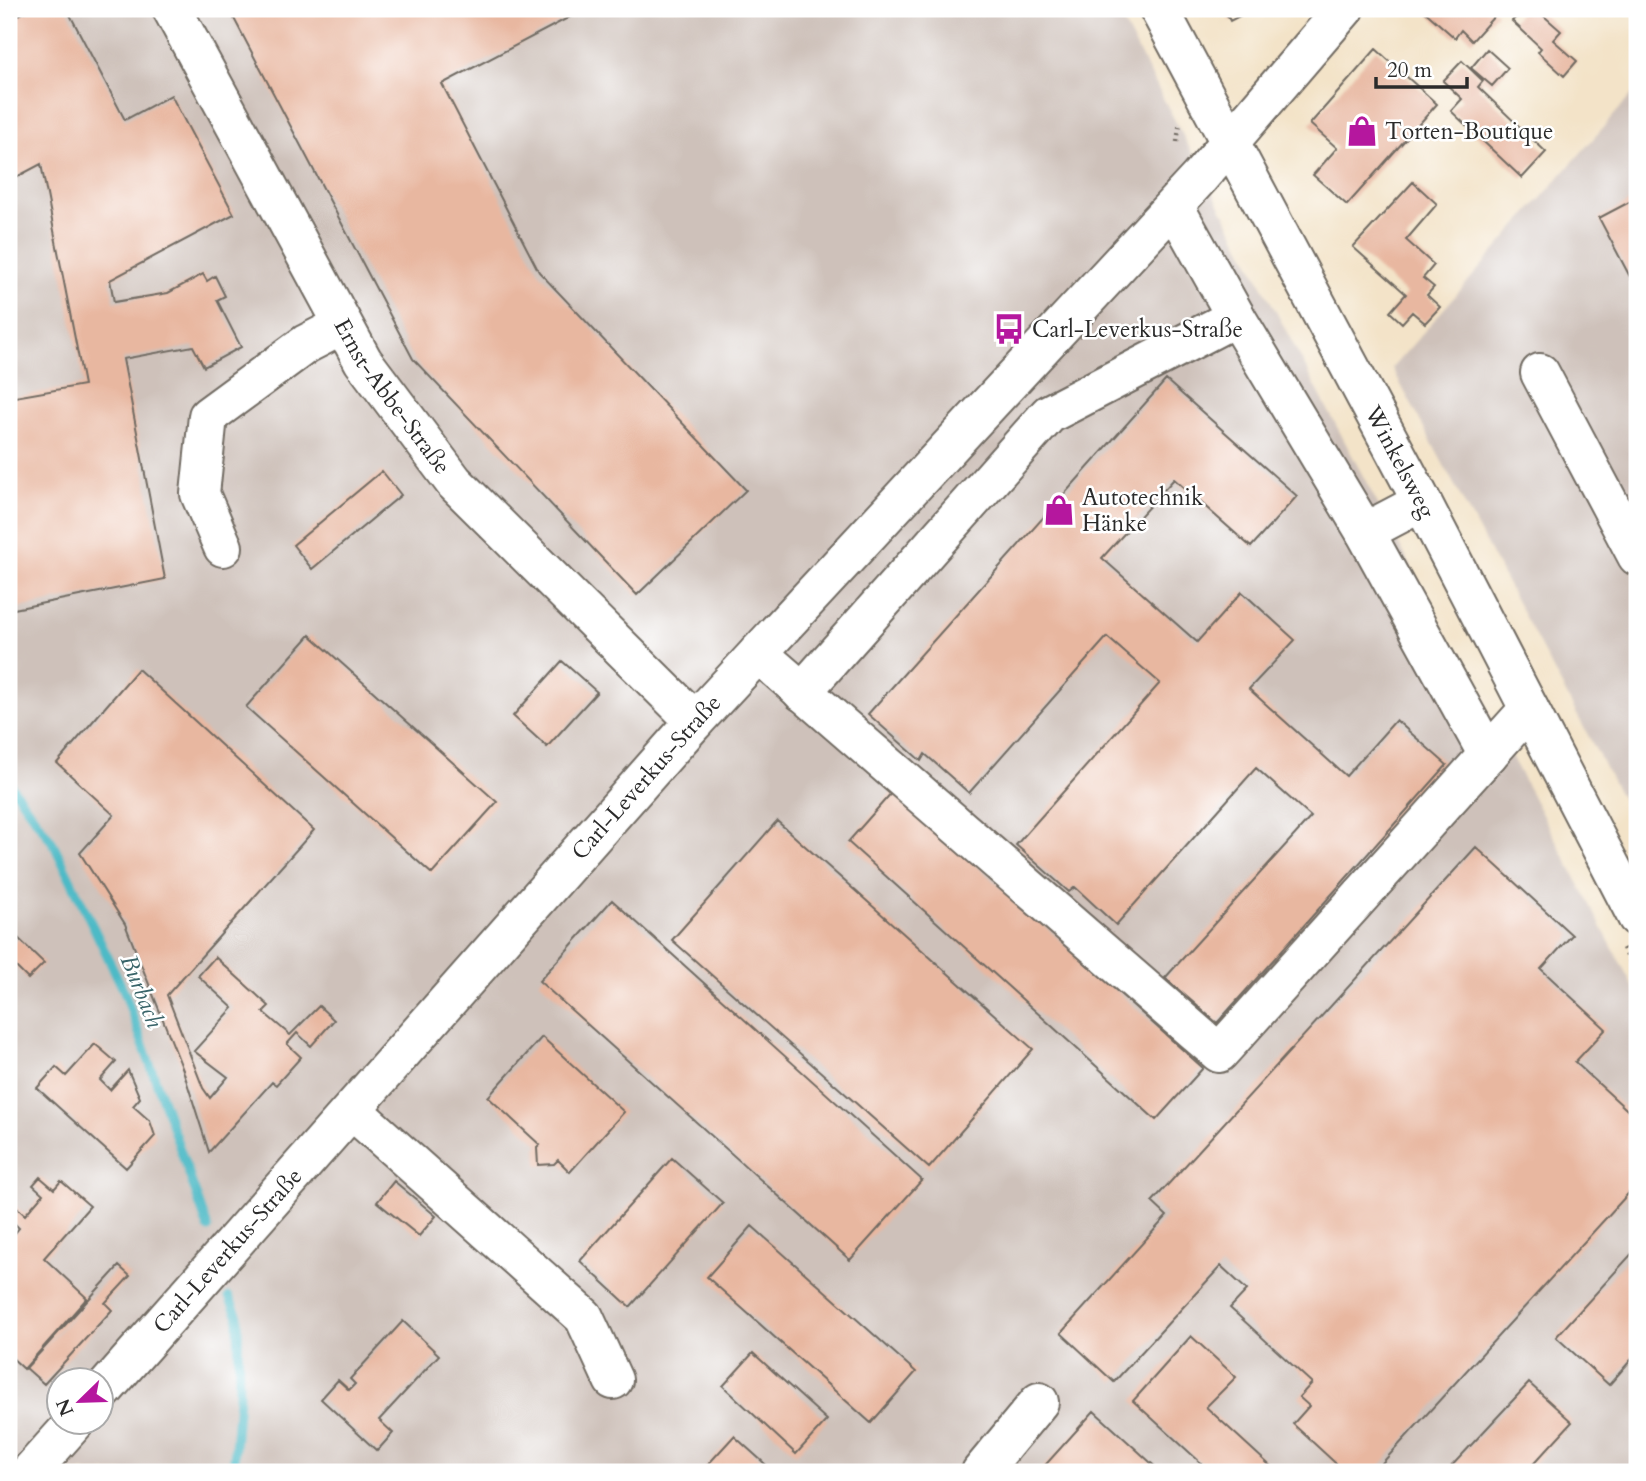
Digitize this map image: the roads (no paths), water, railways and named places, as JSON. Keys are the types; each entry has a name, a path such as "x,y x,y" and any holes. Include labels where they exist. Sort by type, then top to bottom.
{"street":[{"name":"Ernst-Abbe-Straße","path":"172,9 363,360 454,482 695,721"},
{"name":"Winkelsweg","path":"1159,9 1422,502 1637,918"},
{"name":"Carl-Leverkus-Straße","path":"116,1376 695,721 1174,206 1344,9"},
{"path":"1174,206 1236,317 1365,532 1488,755"},
{"path":"802,692 1049,414 1236,317"},
{"path":"223,547 200,494 208,416 306,344 343,325"},
{"path":"1540,373 1637,556"},
{"path":"1010,382 1049,414"},
{"path":"1365,532 1422,502"},
{"path":"758,653 1219,1053 1530,709"},
{"path":"352,1110 584,1317 613,1380"},
{"path":"981,1472 1039,1402"},
{"path":"9,1458 28,1472 62,1436"}],"waterway":[{"name":"Burbach","path":"9,783 53,843 124,991 208,1228"},
{"name":"Burbach","path":"229,1297 238,1316 239,1399 233,1472"}],"place":[{"name":"Torten-Boutique","path":"1362,131"},
{"name":"Carl-Leverkus-Straße","path":"1009,329"},
{"name":"Autotechnik Hänke","path":"1059,510"}]}
